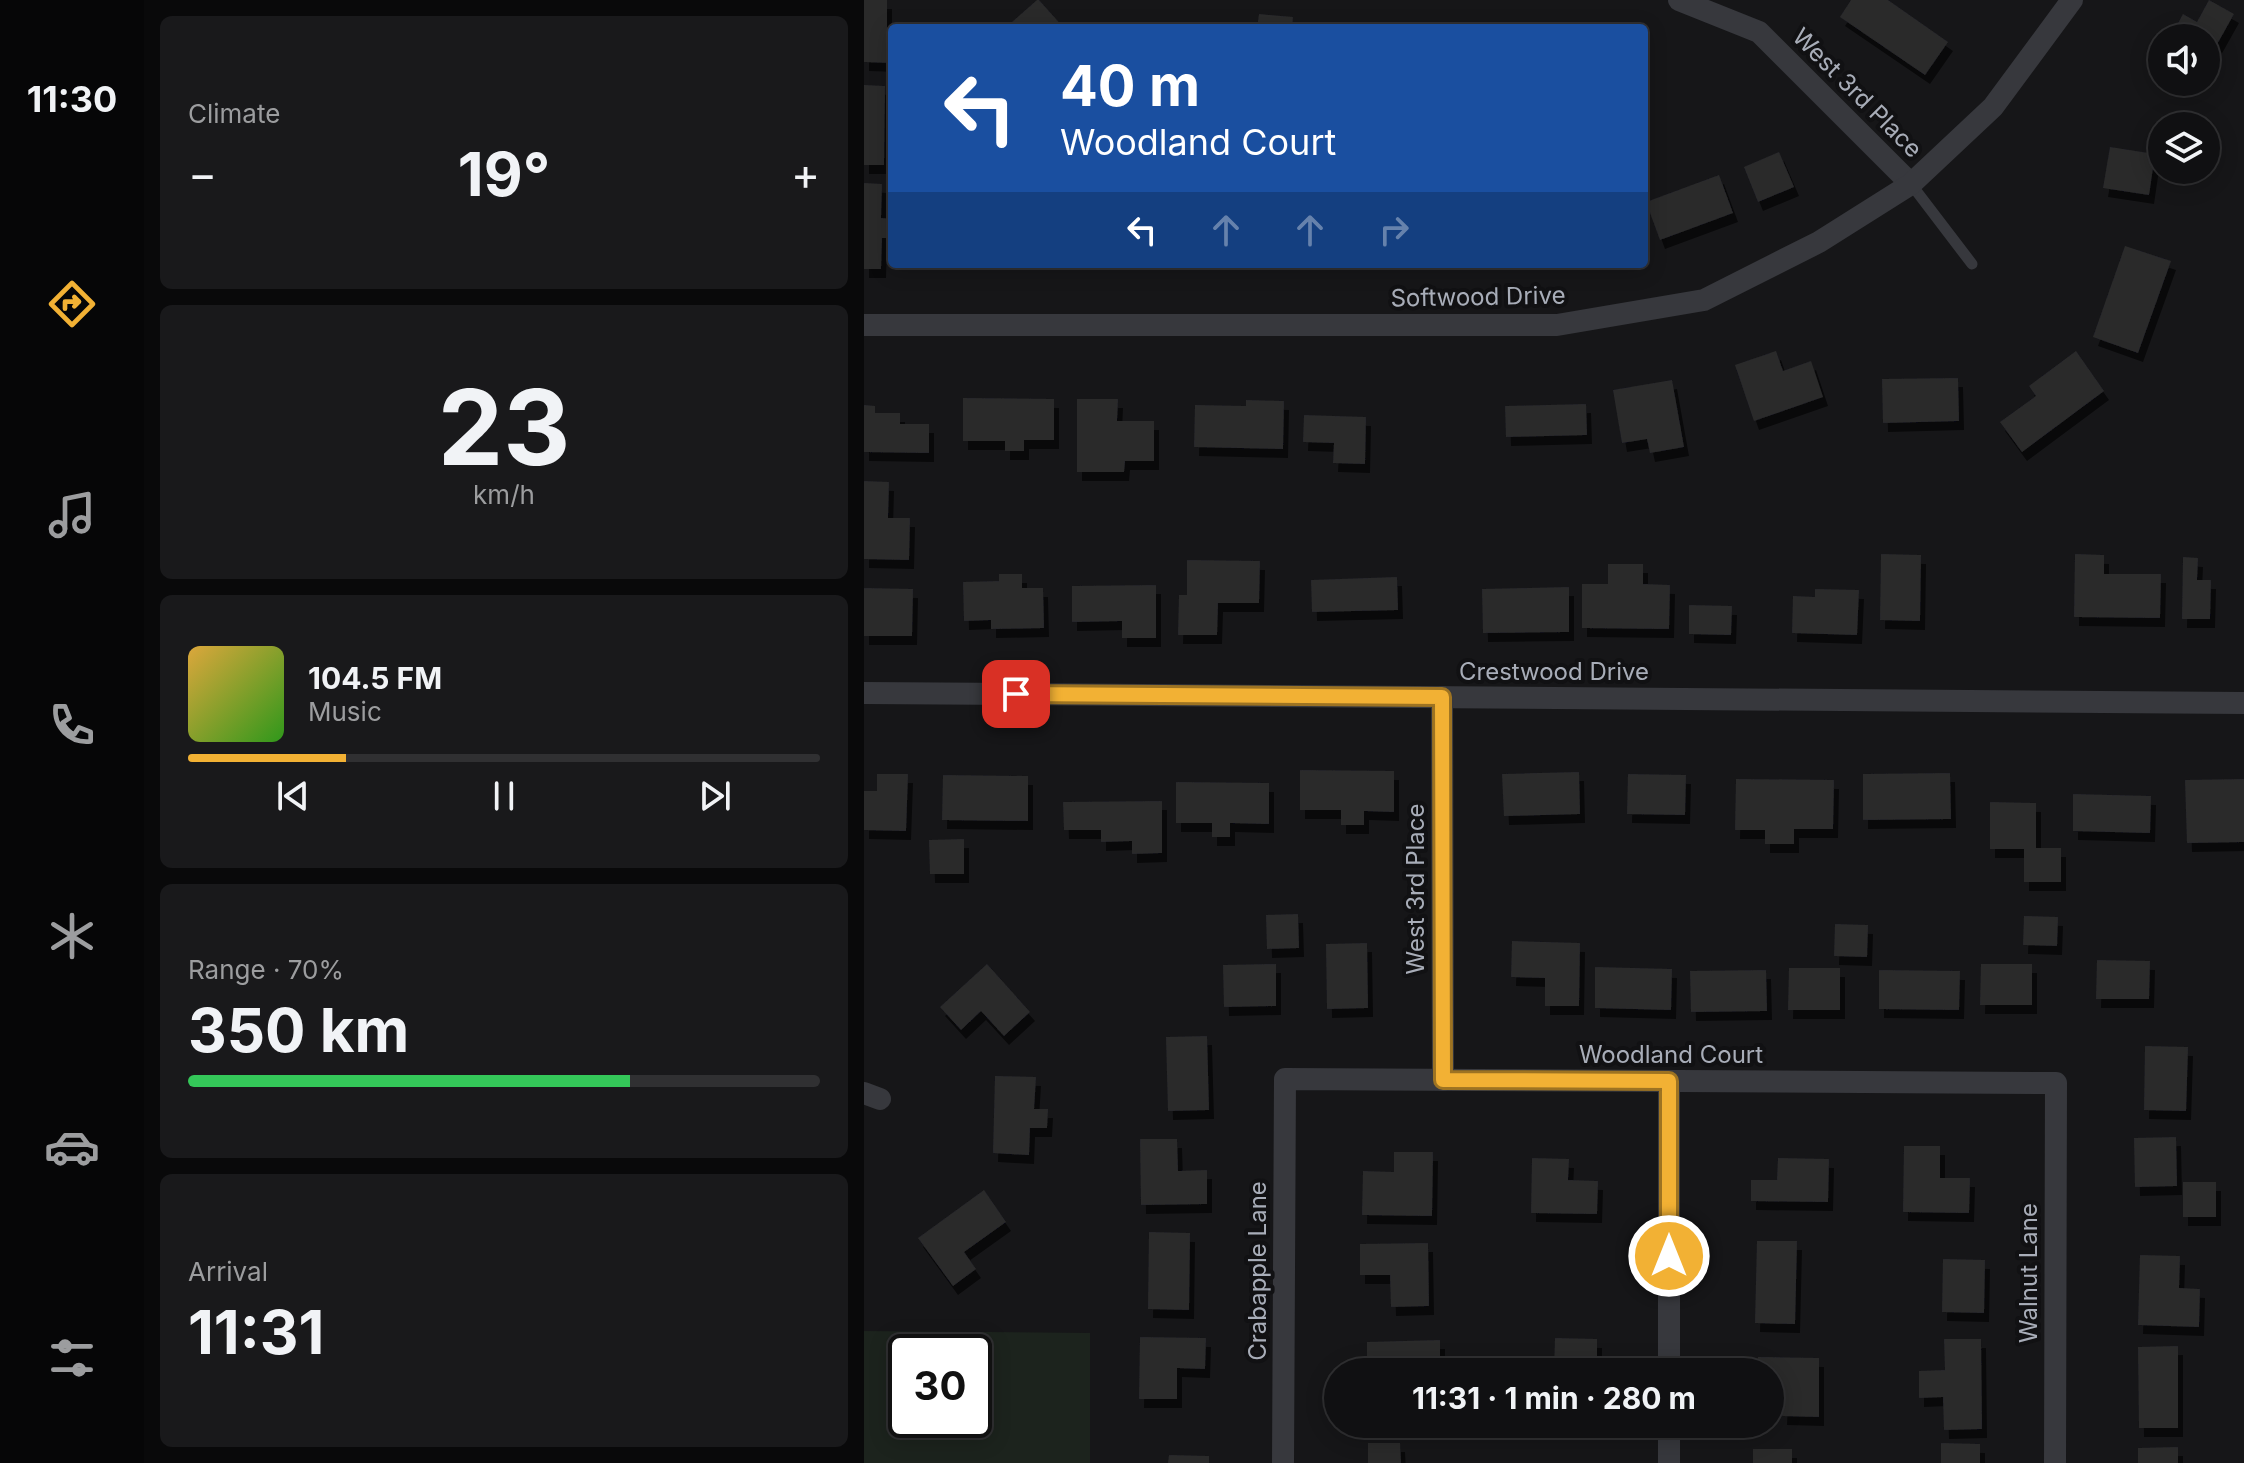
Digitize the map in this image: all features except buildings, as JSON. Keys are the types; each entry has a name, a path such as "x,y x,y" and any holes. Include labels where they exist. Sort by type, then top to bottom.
{"street":[{"name":"West 3rd Place","path":"1679,0 1759,32 1911,184"},
{"name":"Softwood Drive","path":"864,325 1557,325 1704,300 1819,242 1911,184 1993,107 2072,0"},
{"name":"Crestwood Drive","path":"864,693 2244,703"},
{"name":"West 3rd Place","path":"1442,697 1443,1080"},
{"name":"Woodland Court","path":"1285,1079 2056,1083"},
{"name":"Crabapple Lane","path":"1283,1463 1285,1079"},
{"path":"1669,1081 1669,1358"},
{"name":"Walnut Lane","path":"2055,1463 2056,1083"},
{"path":"1669,1438 1669,1463"}],"lane":[{"path":"1911,184 1972,264"}],"shaded area":[{"path":"864,1331 1090,1333 1090,1463 864,1463"}],"route":[{"path":"1016,694 1442,697 1443,1080 1669,1081 1669,1256"}]}
